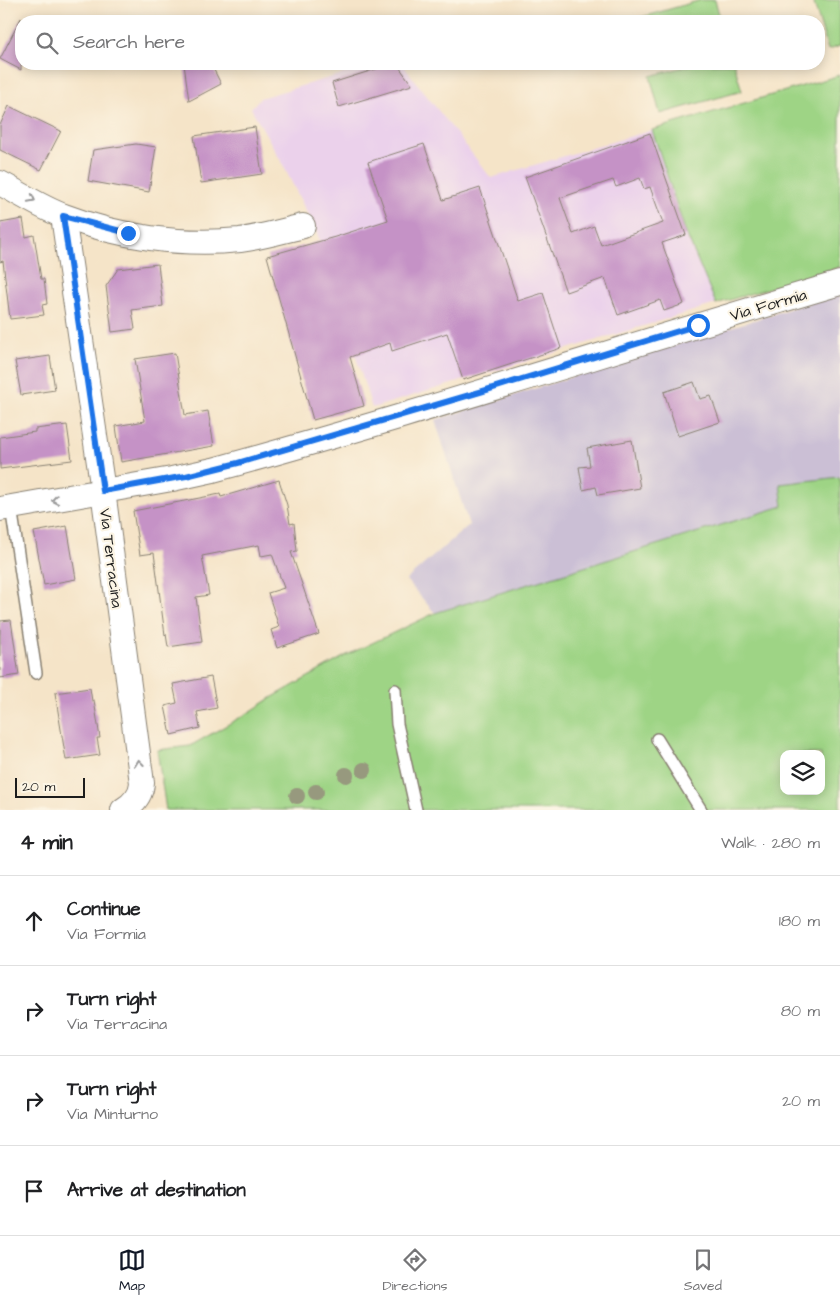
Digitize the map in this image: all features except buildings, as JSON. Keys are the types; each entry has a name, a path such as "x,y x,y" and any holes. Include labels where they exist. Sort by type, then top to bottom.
{"street":[{"path":"0,183 63,216 112,230 168,240 205,242 240,240 303,226"},
{"name":"Via Terracina","path":"63,216 103,491 142,783 137,798 125,808"},
{"name":"Via Formia","path":"5,508 186,476 238,463 840,283"}],"lane":[{"path":"5,508 36,673"},
{"path":"396,690 397,724 416,810"},
{"path":"657,739 702,810"}],"shaded area":[{"path":"356,70 407,70 491,178 652,130 686,235 716,304 372,408 317,233 281,161 251,108 260,98"},
{"path":"840,293 840,477 781,484 783,506 435,613 406,580 469,525 435,420"}],"green space":[{"path":"701,0 715,0 719,15 649,15"},
{"path":"813,0 840,0 840,46 828,50 825,40 825,15 818,15"},
{"path":"672,70 736,70 742,91 660,114 650,76"},
{"path":"840,75 840,267 716,304 686,233 652,130"},
{"path":"840,477 840,810 166,810 157,750 190,746 347,655 435,613 783,506 780,484"}],"route":[{"path":"128,233 63,216 103,491 213,470 480,392 698,325"}]}
